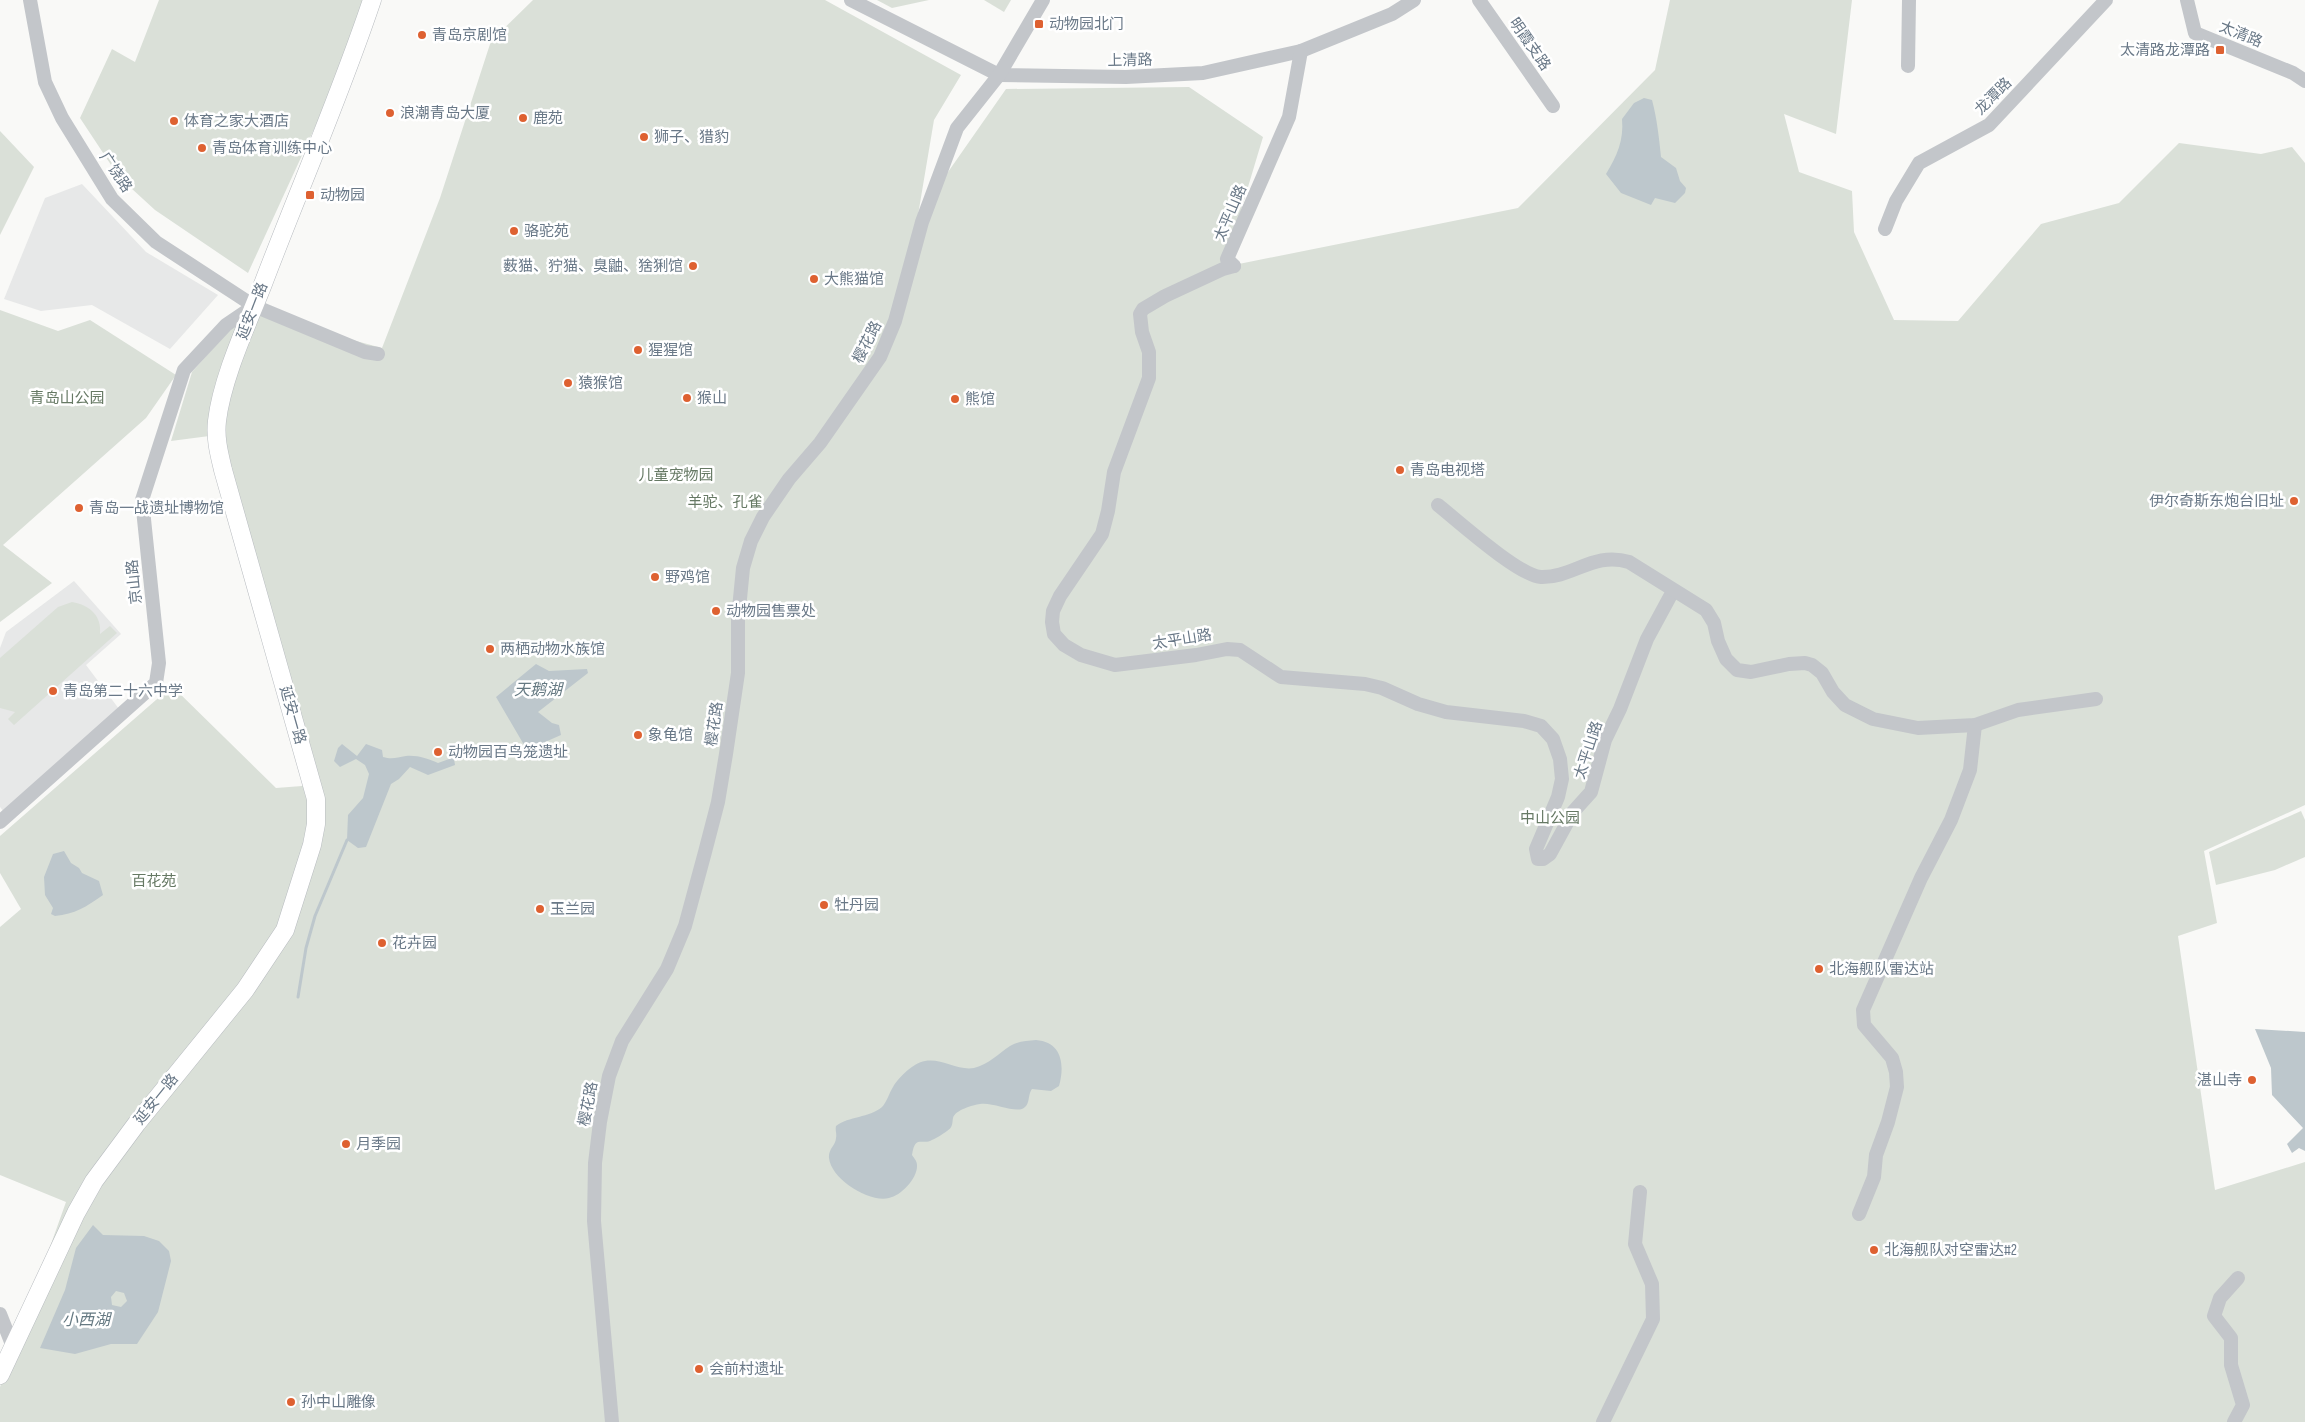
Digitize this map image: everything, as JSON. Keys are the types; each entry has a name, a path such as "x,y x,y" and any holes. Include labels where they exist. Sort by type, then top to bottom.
{"main road":[{"name":"延安一路","path":"0,1375 7,1354 26,1320 76,1213 94,1181 142,1116 245,990 285,930 314,834 317,811 312,783 217,447 217,420 221,401 254,306 353,57 372,0"}],"street":[{"name":"广饶路","path":"30,0 45,82 62,118 112,199 156,242 254,306 365,352 378,354"},
{"name":"上清路","path":"851,0 999,75 1126,77 1203,74 1301,51 1392,14 1414,0"},
{"name":"樱花路","path":"612,1422 594,1221 595,1163 600,1122 610,1076 622,1041 667,969 685,926 718,802 738,673 738,619 743,568 748,550 769,509 789,479 826,435 880,357 895,321 922,222 957,128 999,75 1043,0"},
{"name":"明霞支路","path":"1480,0 1553,106"},
{"path":"1908,66 1909,0"},
{"name":"龙潭路","path":"1885,229 1896,201 1919,163 1988,125 2106,0"},
{"name":"太清路","path":"2186,0 2195,33 2293,73 2305,81"},
{"name":"太平山路","path":"1301,51 1289,118 1227,259 1234,266 1223,269 1164,296 1143,309 1140,314 1142,332 1149,352 1149,378 1114,472 1108,512 1102,534 1060,596 1053,611 1054,634 1064,645 1082,655 1115,665 1196,655 1227,649 1240,650 1281,677 1365,684 1382,688 1418,704 1446,712 1524,721 1541,726 1552,739 1560,759 1562,778 1558,797 1536,849 1538,859 1543,859 1550,854 1573,812 1591,792 1605,740 1620,709 1647,639 1673,591"},
{"name":"京山路","path":"0,822 156,683 159,663 142,500 184,370 226,325 254,306"},
{"path":"1438,505 1518,568 1539,577 1558,575 1596,560 1616,558 1629,562 1706,610 1714,622 1718,642 1726,659 1737,670 1751,672 1805,663 1812,665 1822,673 1833,692 1844,705 1873,719 1918,728 1975,725 2018,710 2096,699"},
{"path":"1859,1214 1874,1177 1876,1155 1888,1122 1897,1087 1896,1072 1892,1058 1864,1025 1863,1010 1921,878 1951,820 1970,770 1975,725"},
{"path":"1603,1422 1653,1319 1652,1284 1635,1244 1640,1192"},
{"path":"2234,1422 2243,1404 2231,1365 2231,1338 2214,1316 2220,1298 2238,1278"},
{"path":"0,1308 11,1316 26,1320"},
{"path":"0,1314 7,1354"}],"shaded area":[{"path":"82,184 146,252 218,295 170,349 92,305 41,311 4,299 45,198"},
{"name":"青岛第二十六中学","path":"74,581 121,634 86,665 119,709 4,812 0,807 0,648 6,632"}],"green space":[{"name":"青岛体育训练中心","path":"159,0 366,0 348,55 248,273 155,210 119,177 80,118 112,49 135,62"},
{"name":"中山公园","path":"533,0 825,0 961,75 934,120 918,215 1006,89 1189,87 1263,137 1224,267 1518,208 1655,70 1670,0 1852,0 1836,134 1784,114 1799,172 1852,191 1854,232 1894,320 1958,321 2041,224 2119,203 2179,143 2261,154 2292,147 2305,163 2305,805 2204,851 2217,923 2178,936 2215,1190 2305,1162 2305,1422 0,1422 0,1387 66,1202 0,1175 0,927 21,909 0,873 0,836 172,686 276,788 302,786 309,782 217,435 171,441 192,372 232,327 257,314 382,348 440,198 491,41"},
{"path":"877,0 929,0 892,8"},
{"path":"984,0 1011,0 1004,12"},
{"path":"0,131 34,167 0,235"},
{"name":"青岛山公园","path":"0,310 58,331 90,320 176,375 146,418 3,545 52,583 0,622"},
{"path":"72,602 78,603 94,612 99,622 100,634 110,626 117,633 14,725 8,719 15,712 0,708 0,658 58,607"},
{"path":"2301,811 2305,820 2305,857 2275,870 2216,885 2209,852"}],"water":[{"path":"1644,98 1652,100 1657,121 1661,157 1676,168 1680,181 1686,188 1685,193 1675,203 1655,198 1651,205 1621,193 1606,174 1619,148 1622,134 1622,119 1634,103"},
{"name":"天鹅湖","path":"536,664 549,671 587,669 588,673 538,712 552,723 559,725 561,735 527,750 496,697"},
{"path":"342,744 357,756 366,744 382,750 383,757 386,758 415,756 438,763 452,758 455,765 428,775 410,767 399,779 391,784 366,847 358,848 347,840 348,815 363,798 369,774 365,765 356,759 340,767 334,761 338,748"},
{"path":"64,851 71,863 79,868 82,873 99,881 103,895 69,914 55,916 51,914 53,908 45,895 44,877 53,854"},
{"path":"2255,1029 2305,1032 2305,1151 2299,1148 2292,1153 2287,1144 2303,1128 2272,1095 2271,1068"},
{"path":"1036,1040 1051,1045 1060,1056 1062,1070 1059,1086 1051,1091 1032,1089 1027,1105 1018,1110 990,1104 980,1104 961,1110 954,1115 949,1130 932,1140 916,1143 912,1155 917,1165 917,1170 912,1181 899,1194 894,1197 881,1199 871,1197 852,1188 836,1174 831,1166 829,1155 836,1140 836,1126 847,1120 877,1111 885,1103 899,1079 916,1064 925,1061 938,1061 962,1068 974,1068 989,1061 1013,1044"},
{"name":"小西湖","path":"93,1225 103,1235 144,1236 159,1241 169,1251 171,1261 158,1312 137,1344 111,1344 75,1354 40,1348 65,1290 76,1248","holes":["116,1291 124,1293 127,1301 121,1307 112,1305 111,1297"]}],"waterway":[{"path":"298,997 306,948 315,916 347,840"}],"place":[{"name":"动物园北门","path":"1039,24"},
{"name":"青岛京剧馆","path":"422,35"},
{"name":"太清路龙潭路","path":"2220,50"},
{"name":"浪潮青岛大厦","path":"390,113"},
{"name":"鹿苑","path":"523,118"},
{"name":"体育之家大酒店","path":"174,121"},
{"name":"狮子、猎豹","path":"644,137"},
{"name":"青岛体育训练中心","path":"202,148"},
{"name":"动物园","path":"310,195"},
{"name":"骆驼苑","path":"514,231"},
{"name":"薮猫、狞猫、臭鼬、猞猁馆","path":"693,266"},
{"name":"大熊猫馆","path":"814,279"},
{"name":"猩猩馆","path":"638,350"},
{"name":"猿猴馆","path":"568,383"},
{"name":"猴山","path":"687,398"},
{"name":"熊馆","path":"955,399"},
{"name":"青岛电视塔","path":"1400,470"},
{"name":"伊尔奇斯东炮台旧址","path":"2294,501"},
{"name":"青岛一战遗址博物馆","path":"79,508"},
{"name":"野鸡馆","path":"655,577"},
{"name":"动物园售票处","path":"716,611"},
{"name":"两栖动物水族馆","path":"490,649"},
{"name":"青岛第二十六中学","path":"53,691"},
{"name":"象龟馆","path":"638,735"},
{"name":"动物园百鸟笼遗址","path":"438,752"},
{"name":"牡丹园","path":"824,905"},
{"name":"玉兰园","path":"540,909"},
{"name":"花卉园","path":"382,943"},
{"name":"北海舰队雷达站","path":"1819,969"},
{"name":"湛山寺","path":"2252,1080"},
{"name":"月季园","path":"346,1144"},
{"name":"北海舰队对空雷达#2","path":"1874,1250"},
{"name":"会前村遗址","path":"699,1369"},
{"name":"孙中山雕像","path":"291,1402"}],"park label":[{"name":"儿童宠物园","path":"676,475"},
{"name":"羊驼、孔雀","path":"725,502"},
{"name":"百花苑","path":"154,881"}]}
